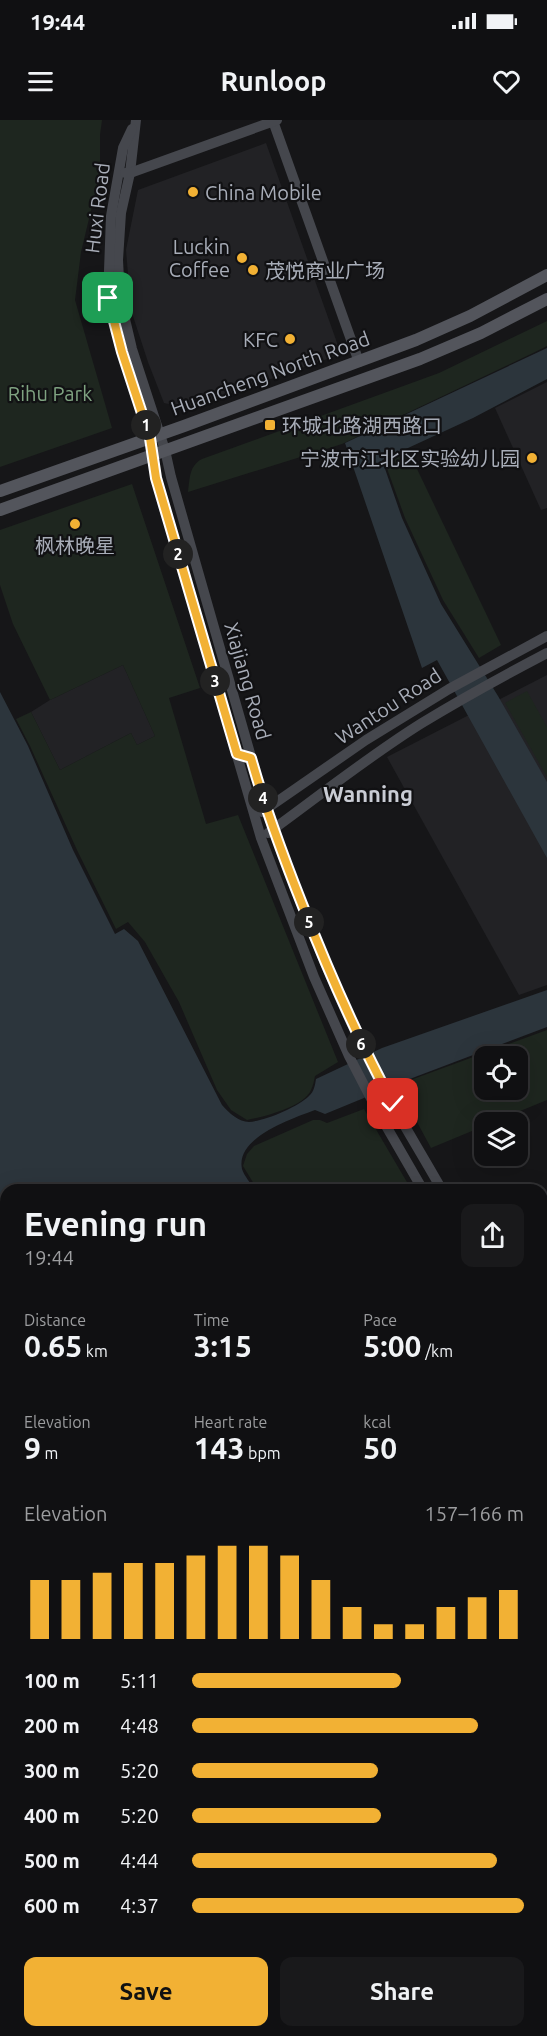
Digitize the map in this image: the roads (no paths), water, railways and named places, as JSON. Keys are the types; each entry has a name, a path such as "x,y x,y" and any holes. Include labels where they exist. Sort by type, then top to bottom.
{"main road":[{"name":"Huxi Road","path":"136,121 124,173 118,260 120,298 155,436"},
{"path":"124,173 275,121 359,362"},
{"name":"Huancheng North Road","path":"0,491 359,362 470,316 547,275"},
{"name":"Huancheng North Road","path":"0,510 420,359 481,333 547,299"},
{"name":"Xiajiang Road","path":"155,436 165,450 273,830 328,971 365,1053 439,1184"},
{"name":"Xiajiang Road","path":"155,436 153,454 156,478 261,838 314,977 349,1056 420,1184"},
{"name":"Wantou Road","path":"255,816 366,741 449,689 547,636"},
{"name":"Wantou Road","path":"261,838 420,724 547,653"},
{"path":"237,754 251,758"}],"place":[{"name":"China Mobile","path":"193,192"},
{"name":"Luckin Coffee","path":"242,258"},
{"name":"茂悦商业广场","path":"253,270"},
{"name":"KFC","path":"290,339"},
{"name":"环城北路湖西路口","path":"270,425"},
{"name":"宁波市江北区实验幼儿园","path":"532,458"},
{"name":"枫林晚星","path":"75,524"}],"district":[{"name":"Wanning","path":"368,793"}],"park label":[{"name":"Rihu Park","path":"50,393"}]}
